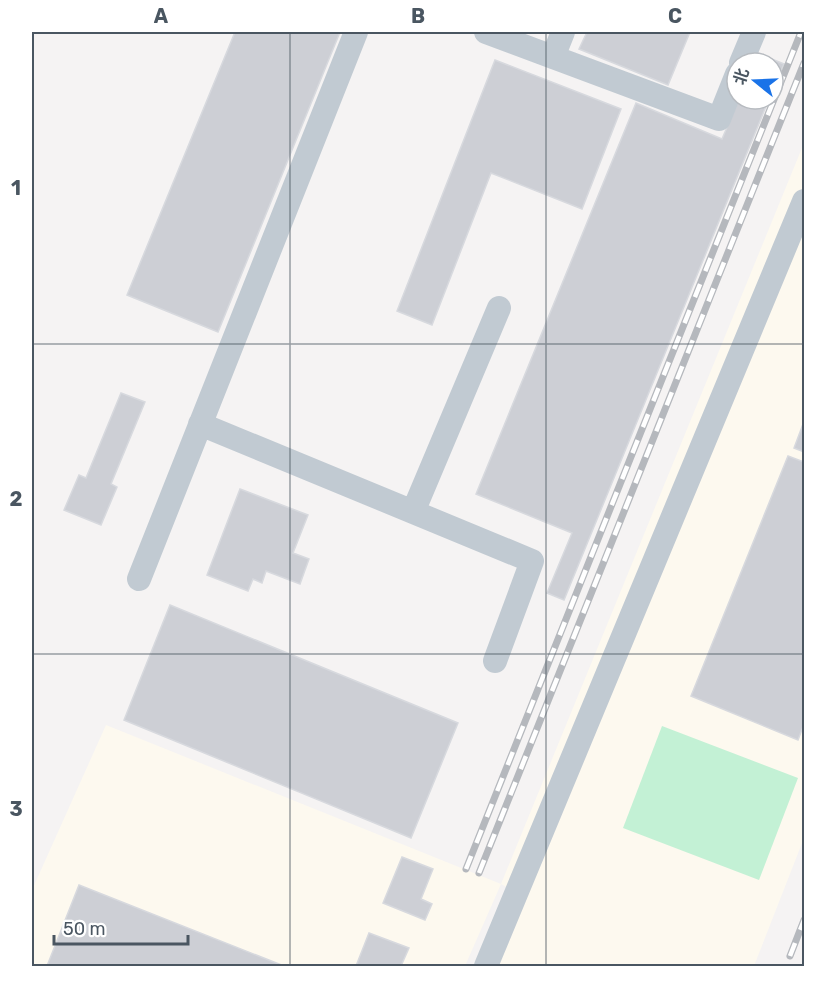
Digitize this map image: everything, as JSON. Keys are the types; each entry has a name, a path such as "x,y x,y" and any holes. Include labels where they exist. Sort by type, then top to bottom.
{"lane":[{"path":"139,579 356,32"},
{"path":"486,32 719,119 725,104"},
{"path":"553,57 563,32"},
{"path":"746,51 754,32"},
{"path":"486,966 804,201"},
{"path":"413,512 499,308"},
{"path":"200,424 532,561 495,661"}],"shaded area":[{"path":"804,143 804,838 754,966 498,966 527,898 501,884"},
{"path":"106,725 501,884 465,966 32,966 32,890"}],"green space":[{"path":"662,726 798,778 759,880 623,828"}],"building":[{"path":"235,32 340,32 218,332 127,295"},
{"path":"587,32 690,32 668,85 579,49"},
{"path":"495,60 621,109 582,209 491,173 432,325 397,311"},
{"path":"636,103 722,139 734,111 764,111 564,600 547,593 572,533 476,494"},
{"path":"121,393 145,402 111,484 117,487 101,525 64,510 79,475 86,478"},
{"path":"804,425 804,452 794,448"},
{"path":"788,456 804,462 804,724 798,740 691,696"},
{"path":"240,489 308,515 293,553 309,559 300,584 266,571 262,583 253,579 248,591 207,575"},
{"path":"170,605 458,723 411,838 124,720"},
{"path":"402,857 433,869 421,899 432,904 425,920 383,903"},
{"path":"79,885 284,966 47,966"},
{"path":"369,933 409,948 401,966 356,966"}],"railway":[{"path":"466,869 801,32"},
{"path":"479,873 804,63"},
{"path":"790,956 804,920"}]}
